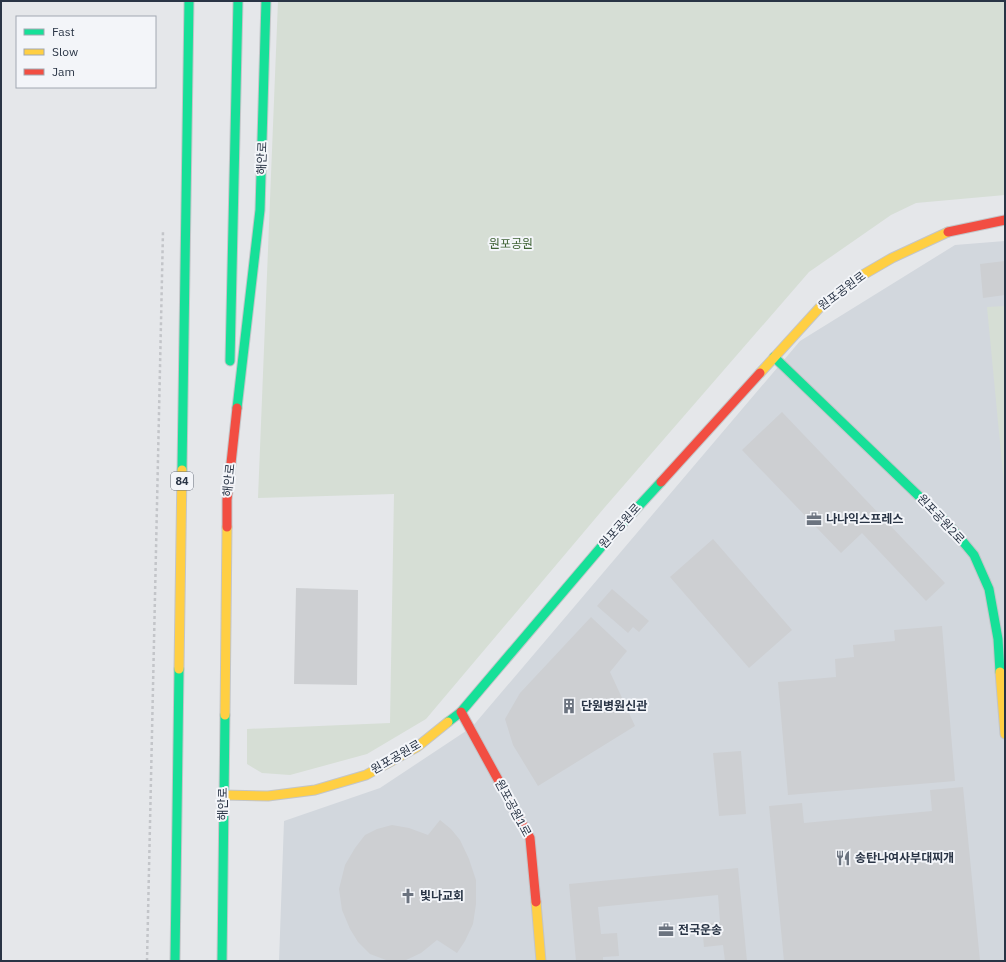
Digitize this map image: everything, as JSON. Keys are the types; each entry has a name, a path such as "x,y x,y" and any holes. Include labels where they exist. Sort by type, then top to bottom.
{"main road":[{"name":"84","path":"175,961 189,1"},
{"path":"230,373 238,1"},
{"name":"해안로","path":"222,961 227,500 260,210 266,1"},
{"name":"원포공원로","path":"223,795 268,796 314,790 366,774 416,747 460,712 602,546 821,306 860,276 892,258 949,232 1005,220"},
{"name":"원포공원2로","path":"774,357 950,526 974,555 989,589 992,604 998,639 1005,734"},
{"path":"227,500 230,389"},
{"name":"원포공원1로","path":"460,712 530,838 541,961"}],"path":[{"path":"147,961 164,223"}],"shaded area":[{"path":"1005,241 1005,961 279,961 284,821 380,788 472,727 800,341 955,245"}],"green space":[{"name":"원포공원","path":"278,1 1005,1 1005,195 916,203 891,215 809,272 605,507 426,719 367,754 290,775 262,773 247,764 247,729 390,723 394,494 258,498"},
{"path":"1005,306 1005,495 987,307"}],"building":[{"path":"1005,261 1005,295 983,298 980,264"},
{"path":"782,412 945,583 926,601 862,533 841,553 742,450"},
{"path":"713,539 792,630 749,668 670,577"},
{"path":"296,588 358,590 357,685 294,684"},
{"path":"612,589 649,621 639,632 633,627 628,633 597,606"},
{"name":"단원병원신관","path":"591,617 627,651 610,672 635,726 538,786 513,745 505,719 520,693"},
{"path":"942,626 955,781 788,795 778,682 836,677 835,659 854,657 853,645 895,641 894,630"},
{"path":"741,751 746,814 719,816 713,753"},
{"path":"963,787 980,961 784,961 769,806 802,803 804,823 932,811 930,790"},
{"name":"빛나교회","path":"440,820 451,829 460,840 469,859 476,880 476,904 473,924 465,941 457,953 437,940 421,953 404,961 386,960 370,954 358,942 350,929 342,910 339,889 345,865 365,835 377,829 392,825 409,828 428,835"},
{"path":"738,868 747,961 725,961 723,945 704,947 702,924 720,922 718,895 598,907 601,934 617,933 619,956 603,957 603,961 576,961 569,884"}],"traffic: fast":[{"path":"182,470 189,1"},
{"path":"230,361 238,1"},
{"path":"237,408 260,210 266,1"},
{"path":"774,357 950,526 974,555 989,589 998,639 1000,672"},
{"path":"448,722 461,712 602,546 661,482"},
{"path":"175,961 179,669"},
{"path":"222,961 225,715"}],"traffic: slow":[{"path":"760,373 821,306 854,280 892,258 948,232"},
{"path":"179,669 182,470"},
{"path":"225,715 227,527"},
{"path":"1000,672 1005,734"},
{"path":"223,795 268,796 315,790 366,775 417,747 448,722"},
{"path":"536,902 541,961"}],"traffic: jam":[{"path":"948,232 1005,220"},
{"path":"661,482 760,373"},
{"path":"227,527 227,500 237,408"},
{"path":"461,712 530,838 536,902"}],"place":[{"name":"나나익스프레스","path":"814,519"},
{"name":"단원병원신관","path":"569,706"},
{"name":"송탄나여사부대찌개","path":"843,858"},
{"name":"빛나교회","path":"408,896"},
{"name":"전국운송","path":"666,930"}]}
